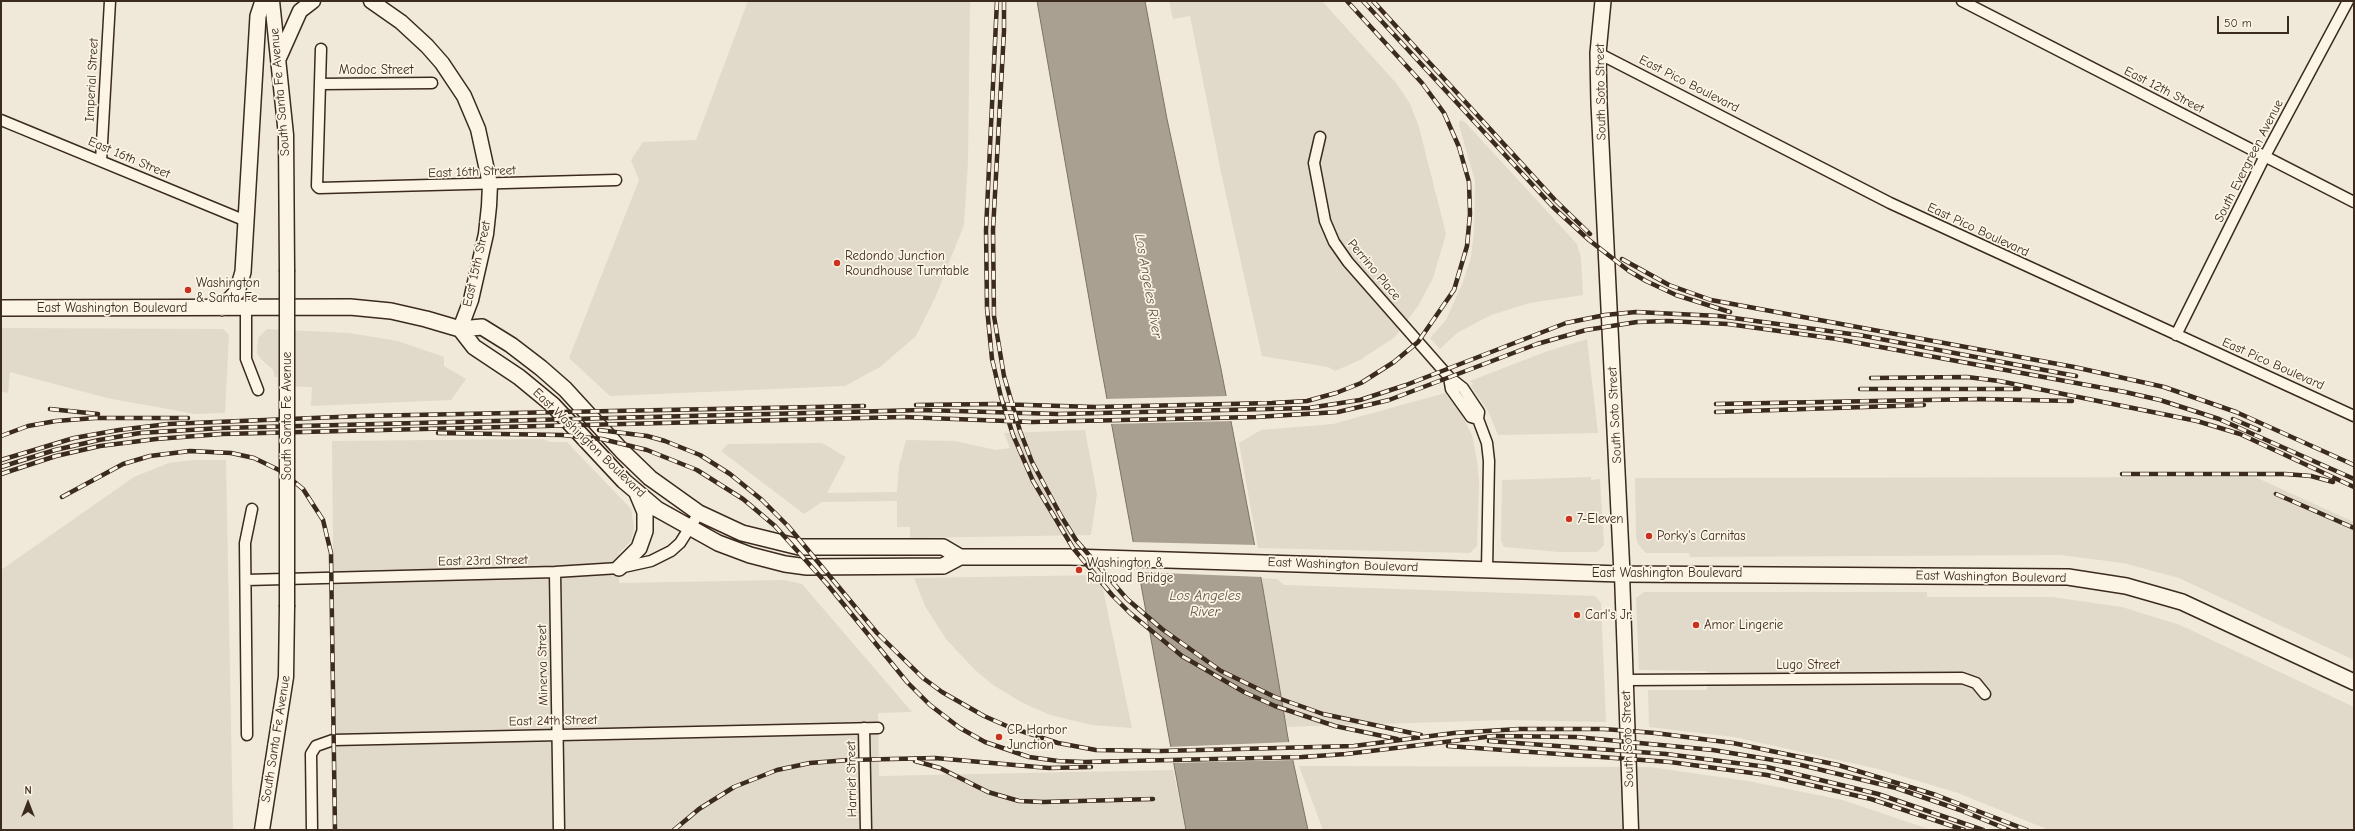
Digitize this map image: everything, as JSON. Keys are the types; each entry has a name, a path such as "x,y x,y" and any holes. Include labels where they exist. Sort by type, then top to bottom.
{"main road":[{"path":"222,308 237,292 241,282 258,16 263,1"},
{"name":"South Santa Fe Avenue","path":"262,830 286,677 287,607 286,135 272,1"},
{"path":"278,59 300,11 313,1"},
{"name":"East 15th Street","path":"371,1 401,22 418,37 453,79 478,129 490,184 486,234 471,300 460,329"},
{"name":"South Soto Street","path":"1603,1 1598,53 1622,574 1631,830"},
{"name":"East Washington Boulevard","path":"1,308 350,307 384,310 426,319 460,329 482,327 511,345 565,390 622,452 650,478 699,513 753,536 800,547 943,547 960,557"},
{"name":"East Washington Boulevard","path":"460,329 474,347 519,377 553,405 637,492 657,509 690,529 739,551 801,567 944,566 960,557 1112,558 1622,574 2007,576 2088,580 2126,586 2182,602 2354,682"},
{"path":"619,568 638,548 645,531 645,512 637,492"}],"street":[{"name":"Imperial Street","path":"101,161 110,1"},
{"name":"East 12th Street","path":"1962,1 2354,202"},
{"name":"South Evergreen Avenue","path":"2176,335 2265,156 2348,1"},
{"path":"320,84 321,49"},
{"name":"East Pico Boulevard","path":"1598,53 1890,203 2354,416"},
{"name":"Modoc Street","path":"320,84 432,83"},
{"name":"East 16th Street","path":"320,84 317,186 319,188 329,189 616,180"},
{"name":"East 16th Street","path":"1,120 246,221"},
{"name":"Perrino Place","path":"1320,137 1314,163 1322,207 1334,242 1348,262 1449,377 1451,388 1471,417 1478,419 1486,444 1489,461 1487,570"},
{"path":"246,308 246,359 258,390"},
{"path":"247,735 245,543 252,509"},
{"name":"East 23rd Street","path":"246,580 555,572 619,568 651,562 671,551 680,543 699,513"},
{"name":"Minerva Street","path":"555,572 559,830"},
{"name":"Lugo Street","path":"1626,680 1962,678 1976,683 1985,694"},
{"name":"Harriet Street","path":"864,728 866,830"},
{"name":"East 24th Street","path":"312,830 311,754 316,746 323,742 333,740 878,728"}],"shaded area":[{"path":"748,1 970,1 968,162 964,225 935,298 916,336 880,367 845,386 610,396 569,358 639,180 631,160 643,142 696,140"},
{"path":"1169,1 1322,1 1397,84 1410,104 1419,127 1446,234 1433,278 1418,306 1395,337 1360,360 1335,371 1328,367 1262,356 1222,177 1190,16 1173,19"},
{"path":"1460,120 1465,122 1577,244 1581,258 1583,295 1530,303 1491,315 1457,333 1440,349 1430,338 1446,320 1463,282 1471,257 1474,232 1475,181 1459,125"},
{"path":"1,328 223,329 229,335 225,413 195,414 107,398 10,372 8,393 1,391"},
{"path":"267,329 349,333 398,341 444,357 444,366 466,379 451,400 311,406 312,387 277,386 278,377 275,377 273,370 260,358 257,353 258,338"},
{"path":"1587,339 1598,433 1498,435 1488,411 1470,385 1473,384 1470,381 1545,352"},
{"path":"1445,393 1462,415 1472,435 1477,460 1479,483 1477,546 1470,553 1258,548 1239,443 1261,430 1333,424"},
{"path":"1085,430 1097,494 1091,535 910,538 910,527 897,527 897,501 822,502 804,514 721,451 728,444 822,443 846,457 827,493 897,492 899,466 906,440 955,441 996,450 1010,448 1004,433"},
{"path":"543,439 550,442 567,442 631,509 634,528 631,541 619,553 619,583 785,580 802,584 912,712 878,713 879,776 1173,770 1186,830 336,830 332,441"},
{"path":"193,460 226,460 233,830 1,830 1,570 134,477 169,463"},
{"path":"1591,477 1591,480 1600,479 1604,545 1597,552 1559,552 1504,547 1501,541 1502,480"},
{"path":"2255,477 2354,522 2354,660 2179,578 2123,563 2060,555 1690,557 1689,553 1646,553 1638,544 1636,537 1635,478"},
{"path":"1100,575 1132,728 1092,725 1050,715 1023,703 993,685 974,669 946,639 925,606 914,578"},
{"path":"1261,578 1277,579 1284,585 1595,596 1601,603 1606,722 1506,720 1283,727"},
{"path":"1644,592 1927,592 1927,597 2052,597 2122,607 2180,625 2354,707 2354,830 2049,830 1958,793 1878,769 1734,737 1649,727 1648,690 1707,690 1707,671 1639,670 1636,598"},
{"path":"1299,766 1650,767 1748,781 1843,800 1931,830 1323,830"}],"water":[{"name":"Los Angeles River","path":"1037,1 1145,1 1167,119 1221,369 1263,589 1288,738 1308,830 1186,830 1098,350"}],"pier":[{"path":"1228,396 1233,421 1109,424 1104,399"},
{"path":"1130,542 1257,545 1263,577 1136,572"},
{"path":"1291,742 1295,760 1170,763 1167,747"}],"railway":[{"path":"997,1 986,230 987,308 992,359 1001,397 1013,435 1033,481 1073,548 1112,595 1130,613 1182,656 1244,692 1275,706 1335,726 1397,739"},
{"path":"1004,1 1004,31 993,230 994,316 1004,376 1020,431 1032,462 1061,516 1076,540 1127,599 1162,629 1221,671 1275,697 1323,714 1421,735"},
{"path":"916,405 994,404 1095,407 1307,401 1336,393 1361,383 1394,362 1418,342 1454,290 1467,246 1470,214 1469,182 1459,147 1444,113 1422,83 1347,1"},
{"path":"1363,1 1554,208 1589,240 1629,271 1646,281 1676,295 1730,312"},
{"path":"1373,1 1555,200 1590,234"},
{"path":"1622,259 1669,285 1711,300 2074,367 2164,387 2236,412 2354,465"},
{"path":"1,467 55,450 99,440 140,433 222,428 923,410 1058,414 1309,408 1360,400 1406,385 1566,323 1605,315 1636,312 1719,316 1858,335"},
{"path":"1,474 56,456 100,446 156,439 222,434 903,417 1032,422 1256,417 1338,412 1389,400 1537,344 1586,330 1637,322 1668,321 1728,324 1837,339 2125,392 2160,400 2219,419 2354,479"},
{"path":"1854,334 2076,376"},
{"path":"1871,378 1967,377 1999,381 2197,421 2240,434 2354,487"},
{"path":"1860,389 2019,389"},
{"path":"1716,404 1980,399 2072,401"},
{"path":"1716,412 1924,405"},
{"path":"1,460 74,438 119,430 168,424 362,416 864,406"},
{"path":"50,409 98,414"},
{"path":"1,436 28,426 56,421 95,418 188,418"},
{"path":"2233,419 2259,430"},
{"path":"599,430 647,436 665,441 700,455 730,474 762,500 788,526 877,633 923,678 942,692 984,716 1009,727 1058,743 1096,750 1161,751 1354,746 1454,733 1519,729 1604,729 1655,733 1733,743 1838,765 1936,795 2027,830"},
{"path":"438,433 562,435 602,439 647,450 697,470 743,499 775,526 827,584 907,682 930,705 960,728 985,742 1029,757 1058,761 1084,762 1302,757 1346,754 1494,736 1576,737 1713,750 1797,764 1896,788 1960,810 2009,830"},
{"path":"62,497 123,464 150,456 190,451 231,453 254,458 281,471 303,489 323,520 331,553 335,830"},
{"path":"2122,474 2285,474 2311,476 2333,482"},
{"path":"2276,494 2354,528"},
{"path":"1489,741 1666,754 1767,767 1878,794 1983,830"},
{"path":"1448,746 1670,762 1767,775 1871,799 1964,830"},
{"path":"674,830 699,809 734,787 777,770 810,763 849,760 935,758 1049,768 1091,767"},
{"path":"915,761 940,768 988,792 1019,801 1043,802 1153,799"}],"place":[{"name":"Redondo Junction Roundhouse Turntable","path":"837,263"},
{"name":"Washington & Santa Fe","path":"188,290"},
{"name":"7-Eleven","path":"1569,519"},
{"name":"Porky's Carnitas","path":"1649,536"},
{"name":"Washington & Railroad Bridge","path":"1079,570"},
{"name":"Carl's Jr.","path":"1577,615"},
{"name":"Amor Lingerie","path":"1696,625"},
{"name":"CP Harbor Junction","path":"999,737"}]}
